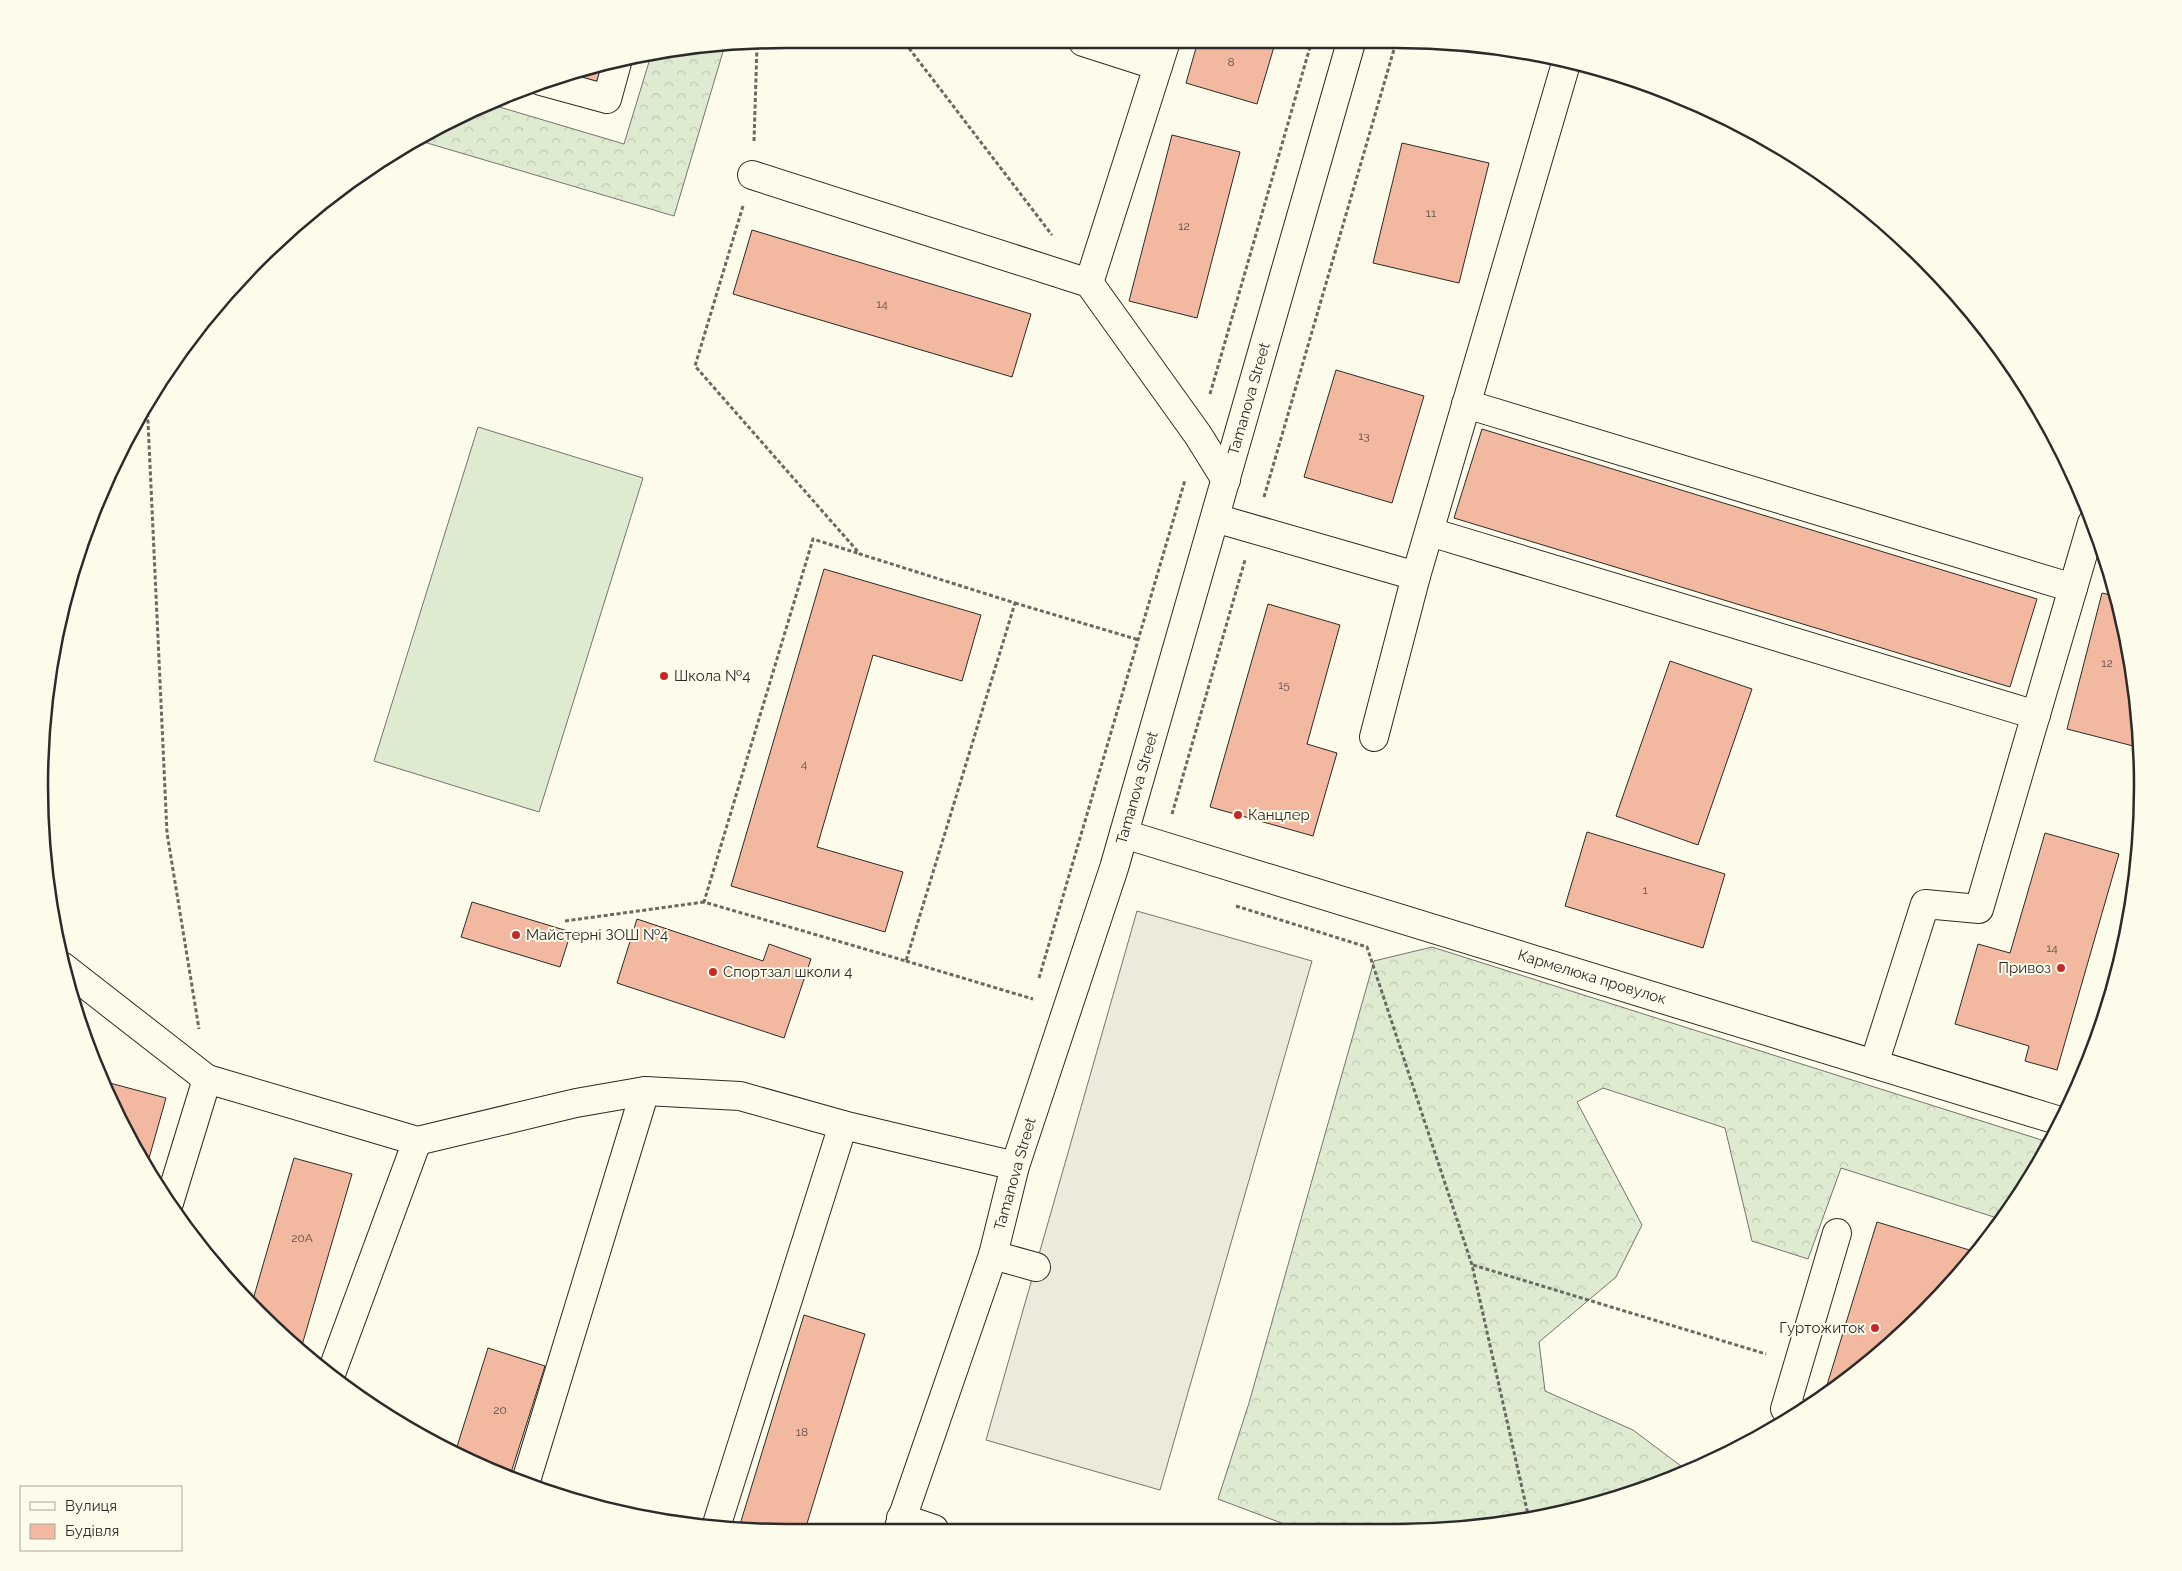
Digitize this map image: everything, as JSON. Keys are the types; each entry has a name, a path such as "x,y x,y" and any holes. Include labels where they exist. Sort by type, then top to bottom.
{"street":[{"path":"1089,283 1162,53 1126,48"},
{"name":"Tamanova Street","path":"900,1524 993,1255 1015,1166 1124,834 1349,48"},
{"path":"556,85 608,99 616,68"},
{"path":"1374,737 1416,576 1565,68"},
{"path":"752,176 1089,283 1198,436 1226,480"},
{"path":"1466,404 2073,588"},
{"path":"1215,518 1416,576"},
{"path":"1430,532 2036,715"},
{"path":"1874,1064 1925,904 1979,909 2089,533"},
{"name":"Кармелюка провулок","path":"1124,834 2054,1119"},
{"path":"72,974 207,1079 417,1141 645,1090 740,1096 842,1126 1015,1166"},
{"path":"171,1195 207,1079"},
{"path":"527,1476 645,1090"},
{"path":"718,1520 842,1126"},
{"path":"333,1369 417,1141"},
{"path":"1789,1410 1785,1409 1837,1233"},
{"path":"993,1255 1036,1267"}],"path":[{"path":"909,48 1054,237"},
{"path":"1039,980 1310,48"},
{"path":"1163,845 1394,48"},
{"path":"757,49 752,176 695,366 860,554"},
{"path":"149,412 167,833 207,1079"},
{"path":"704,902 813,539 1139,640"},
{"path":"906,961 1015,603"},
{"path":"565,921 704,902 1033,999"},
{"path":"1236,906 1367,947 1472,1264 1527,1511"},
{"path":"1030,1008 1036,989"},
{"path":"1472,1264 1798,1364"}],"green space":[{"path":"723,50 674,216 424,142 498,106 624,144 649,61"},
{"path":"478,427 643,478 539,812 374,761"},
{"path":"1432,947 2043,1140 2010,1196 1995,1217 1841,1168 1808,1259 1752,1241 1725,1128 1603,1088 1577,1102 1642,1225 1616,1277 1539,1342 1545,1391 1633,1430 1681,1466 1634,1484 1588,1498 1493,1517 1445,1522 1396,1524 1284,1524 1218,1499 1249,1403 1374,961"}],"shaded area":[{"path":"1137,911 1312,961 1160,1490 986,1440"}],"building":[{"path":"1196,48 1274,48 1257,104 1186,83"},
{"path":"605,70 599,89 569,81"},
{"path":"1172,135 1240,152 1197,318 1129,301"},
{"path":"1402,143 1489,163 1459,283 1373,263"},
{"path":"752,230 1031,314 1012,377 733,294"},
{"path":"1336,370 1424,396 1392,503 1304,477"},
{"path":"1482,429 2037,599 2010,687 1454,518"},
{"path":"824,569 981,615 962,681 873,655 817,847 903,872 885,932 731,886"},
{"path":"2102,593 2109,595 2128,689 2133,746 2067,729"},
{"path":"1268,604 1340,625 1307,744 1337,753 1313,836 1210,807"},
{"path":"1670,661 1752,689 1698,845 1616,816"},
{"path":"1587,832 1725,874 1703,948 1565,906"},
{"path":"2045,833 2119,854 2057,1070 2025,1061 2029,1046 1955,1024 1978,944 2010,953"},
{"name":"Майстерні ЗОШ №4","path":"472,902 571,932 560,967 461,937"},
{"name":"Спортзал школи 4","path":"637,919 763,961 769,944 811,959 784,1038 617,983"},
{"path":"111,1083 166,1098 149,1159"},
{"path":"294,1158 352,1174 303,1343 254,1296"},
{"name":"Гуртожиток","path":"1877,1222 1969,1250 1918,1307 1883,1340 1827,1385"},
{"path":"804,1315 865,1334 807,1524 741,1522"},
{"path":"488,1348 545,1366 512,1470 457,1446"}],"place":[{"name":"Школа №4","path":"664,676"},
{"name":"Канцлер","path":"1238,815"},
{"name":"Майстерні ЗОШ №4","path":"516,935"},
{"name":"Привоз","path":"2061,968"},
{"name":"Спортзал школи 4","path":"713,972"},
{"name":"Гуртожиток","path":"1875,1328"}]}
